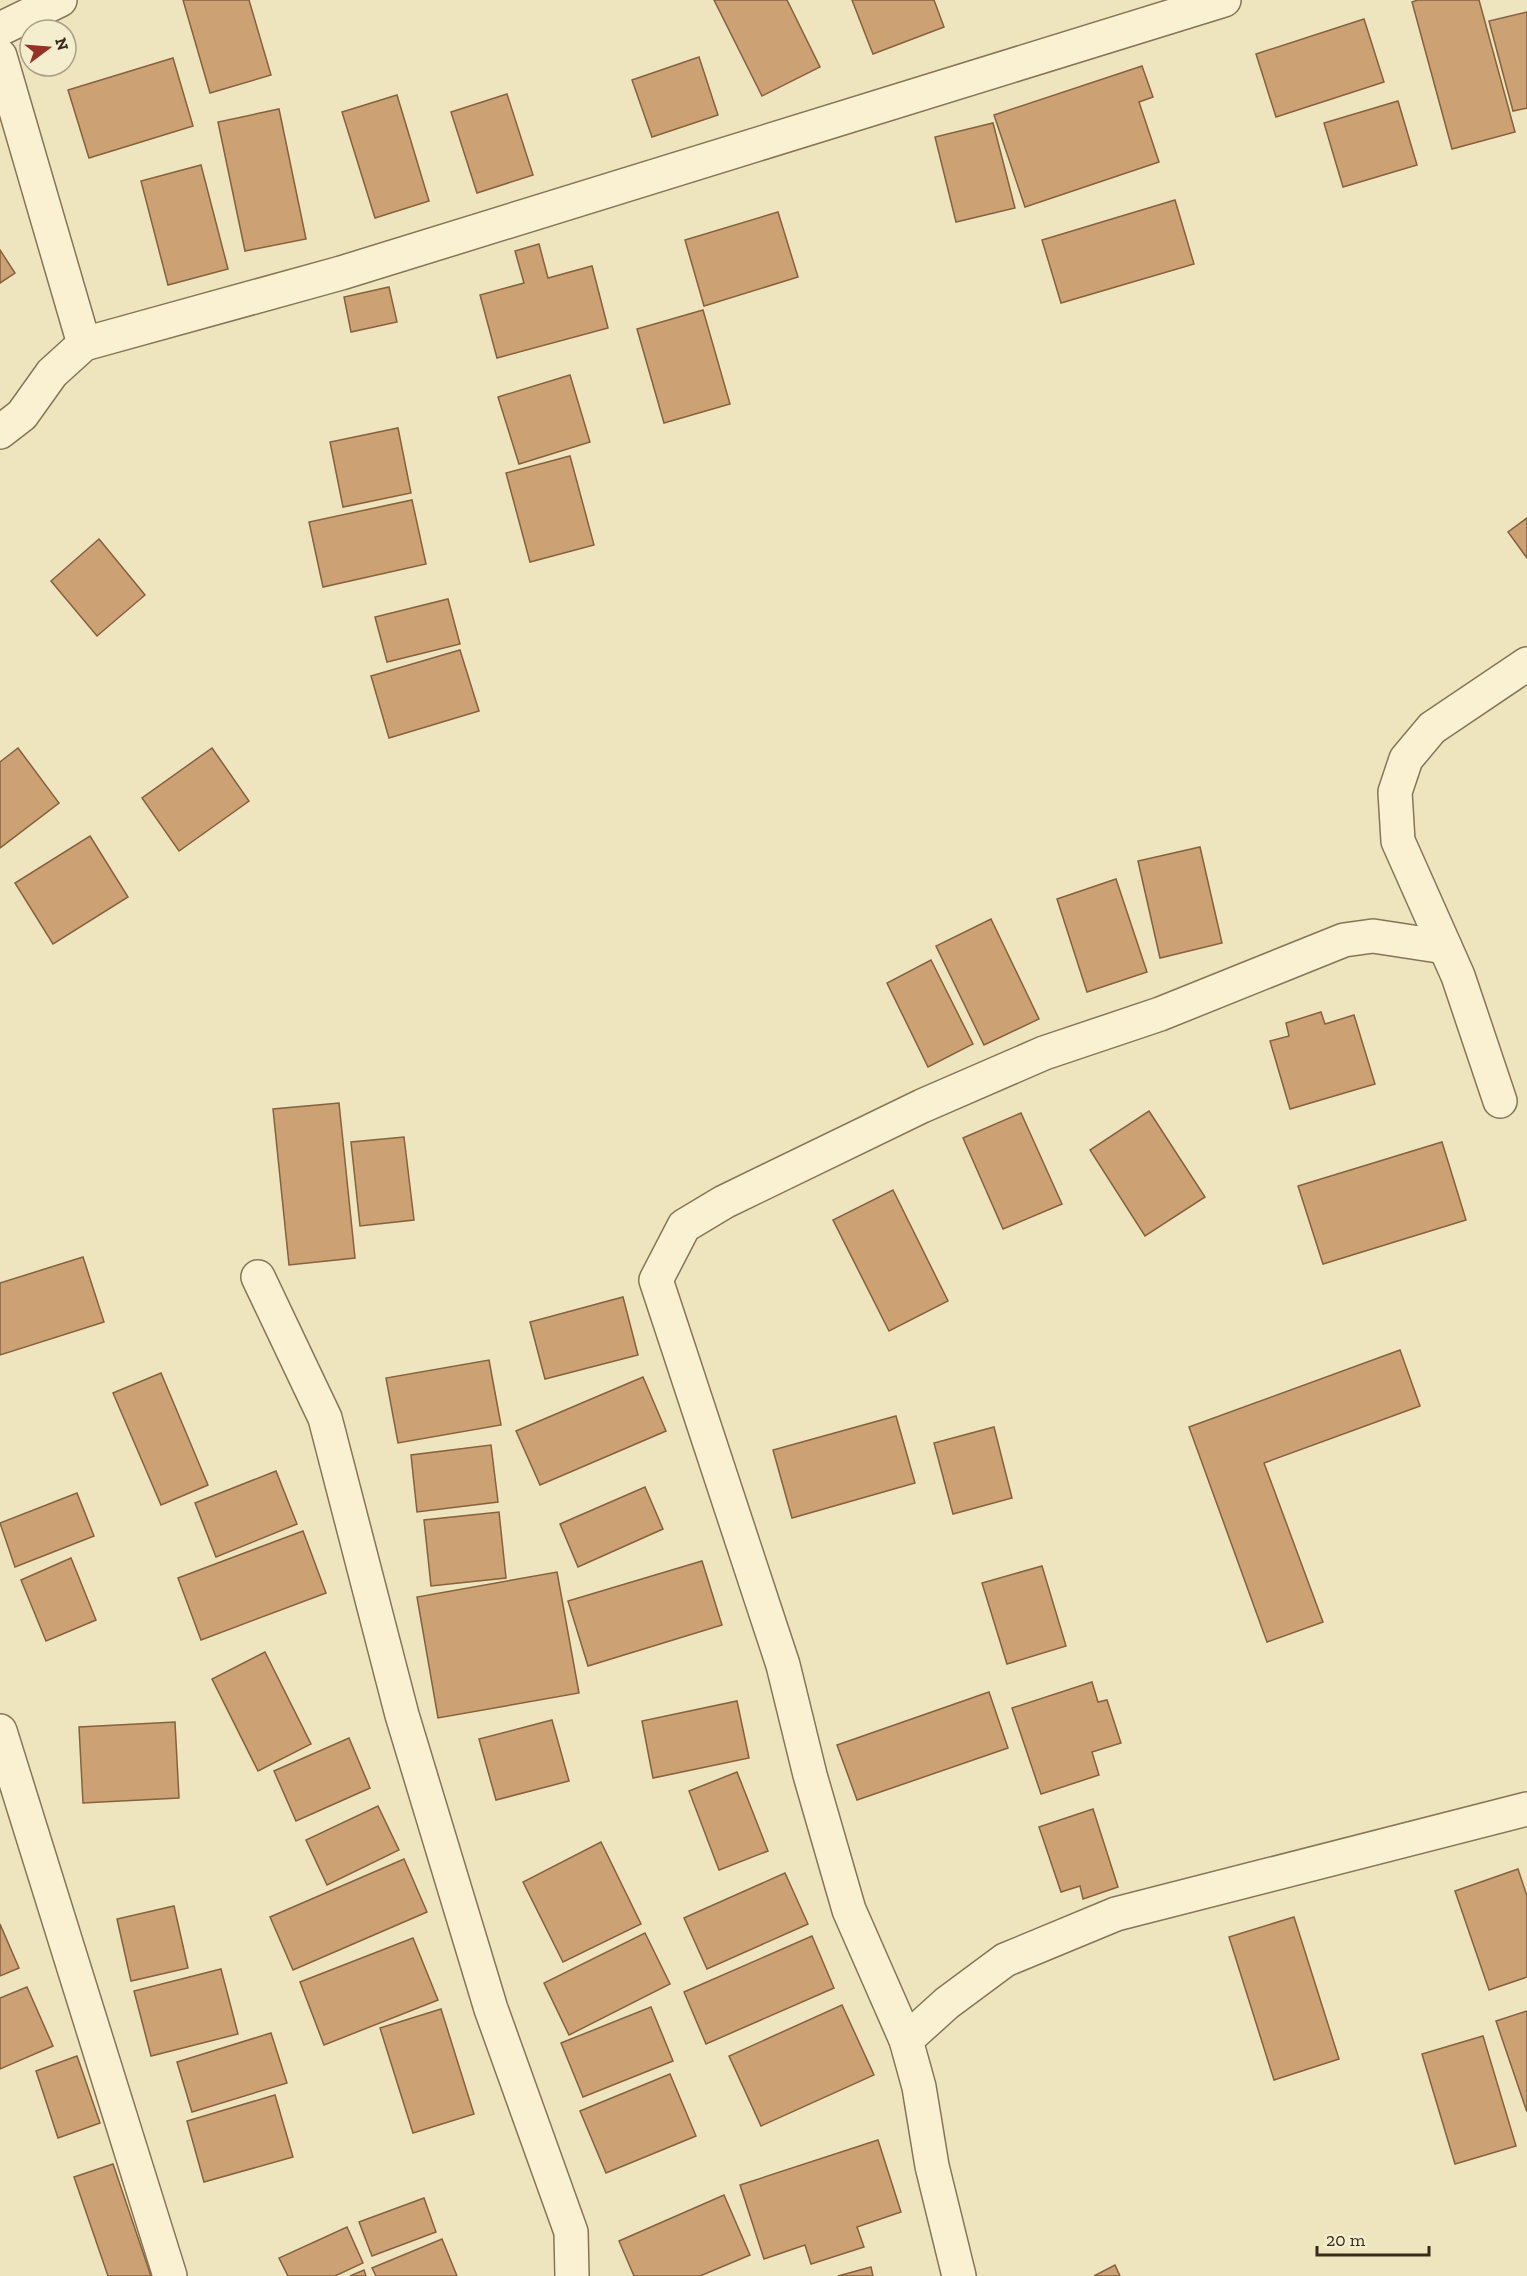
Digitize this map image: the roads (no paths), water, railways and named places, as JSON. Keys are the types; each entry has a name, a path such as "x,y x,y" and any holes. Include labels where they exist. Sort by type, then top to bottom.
{"street":[{"path":"0,30 60,0"},
{"path":"0,432 22,415 52,373 84,344 341,273 1224,0"},
{"path":"0,56 84,344"},
{"path":"1500,1101 1458,976 1398,841 1395,792 1406,759 1432,728 1527,664"},
{"path":"959,2276 932,2166 919,2087 906,2040 849,1910 810,1775 783,1665 656,1280 684,1226 724,1202 922,1106 1044,1053 1160,1014 1344,940 1373,936 1445,947"},
{"path":"258,1277 325,1418 402,1715 491,2009 571,2232 572,2276"},
{"path":"0,1731 170,2276"},
{"path":"906,2040 947,2003 1005,1960 1116,1914 1527,1809"}]}
